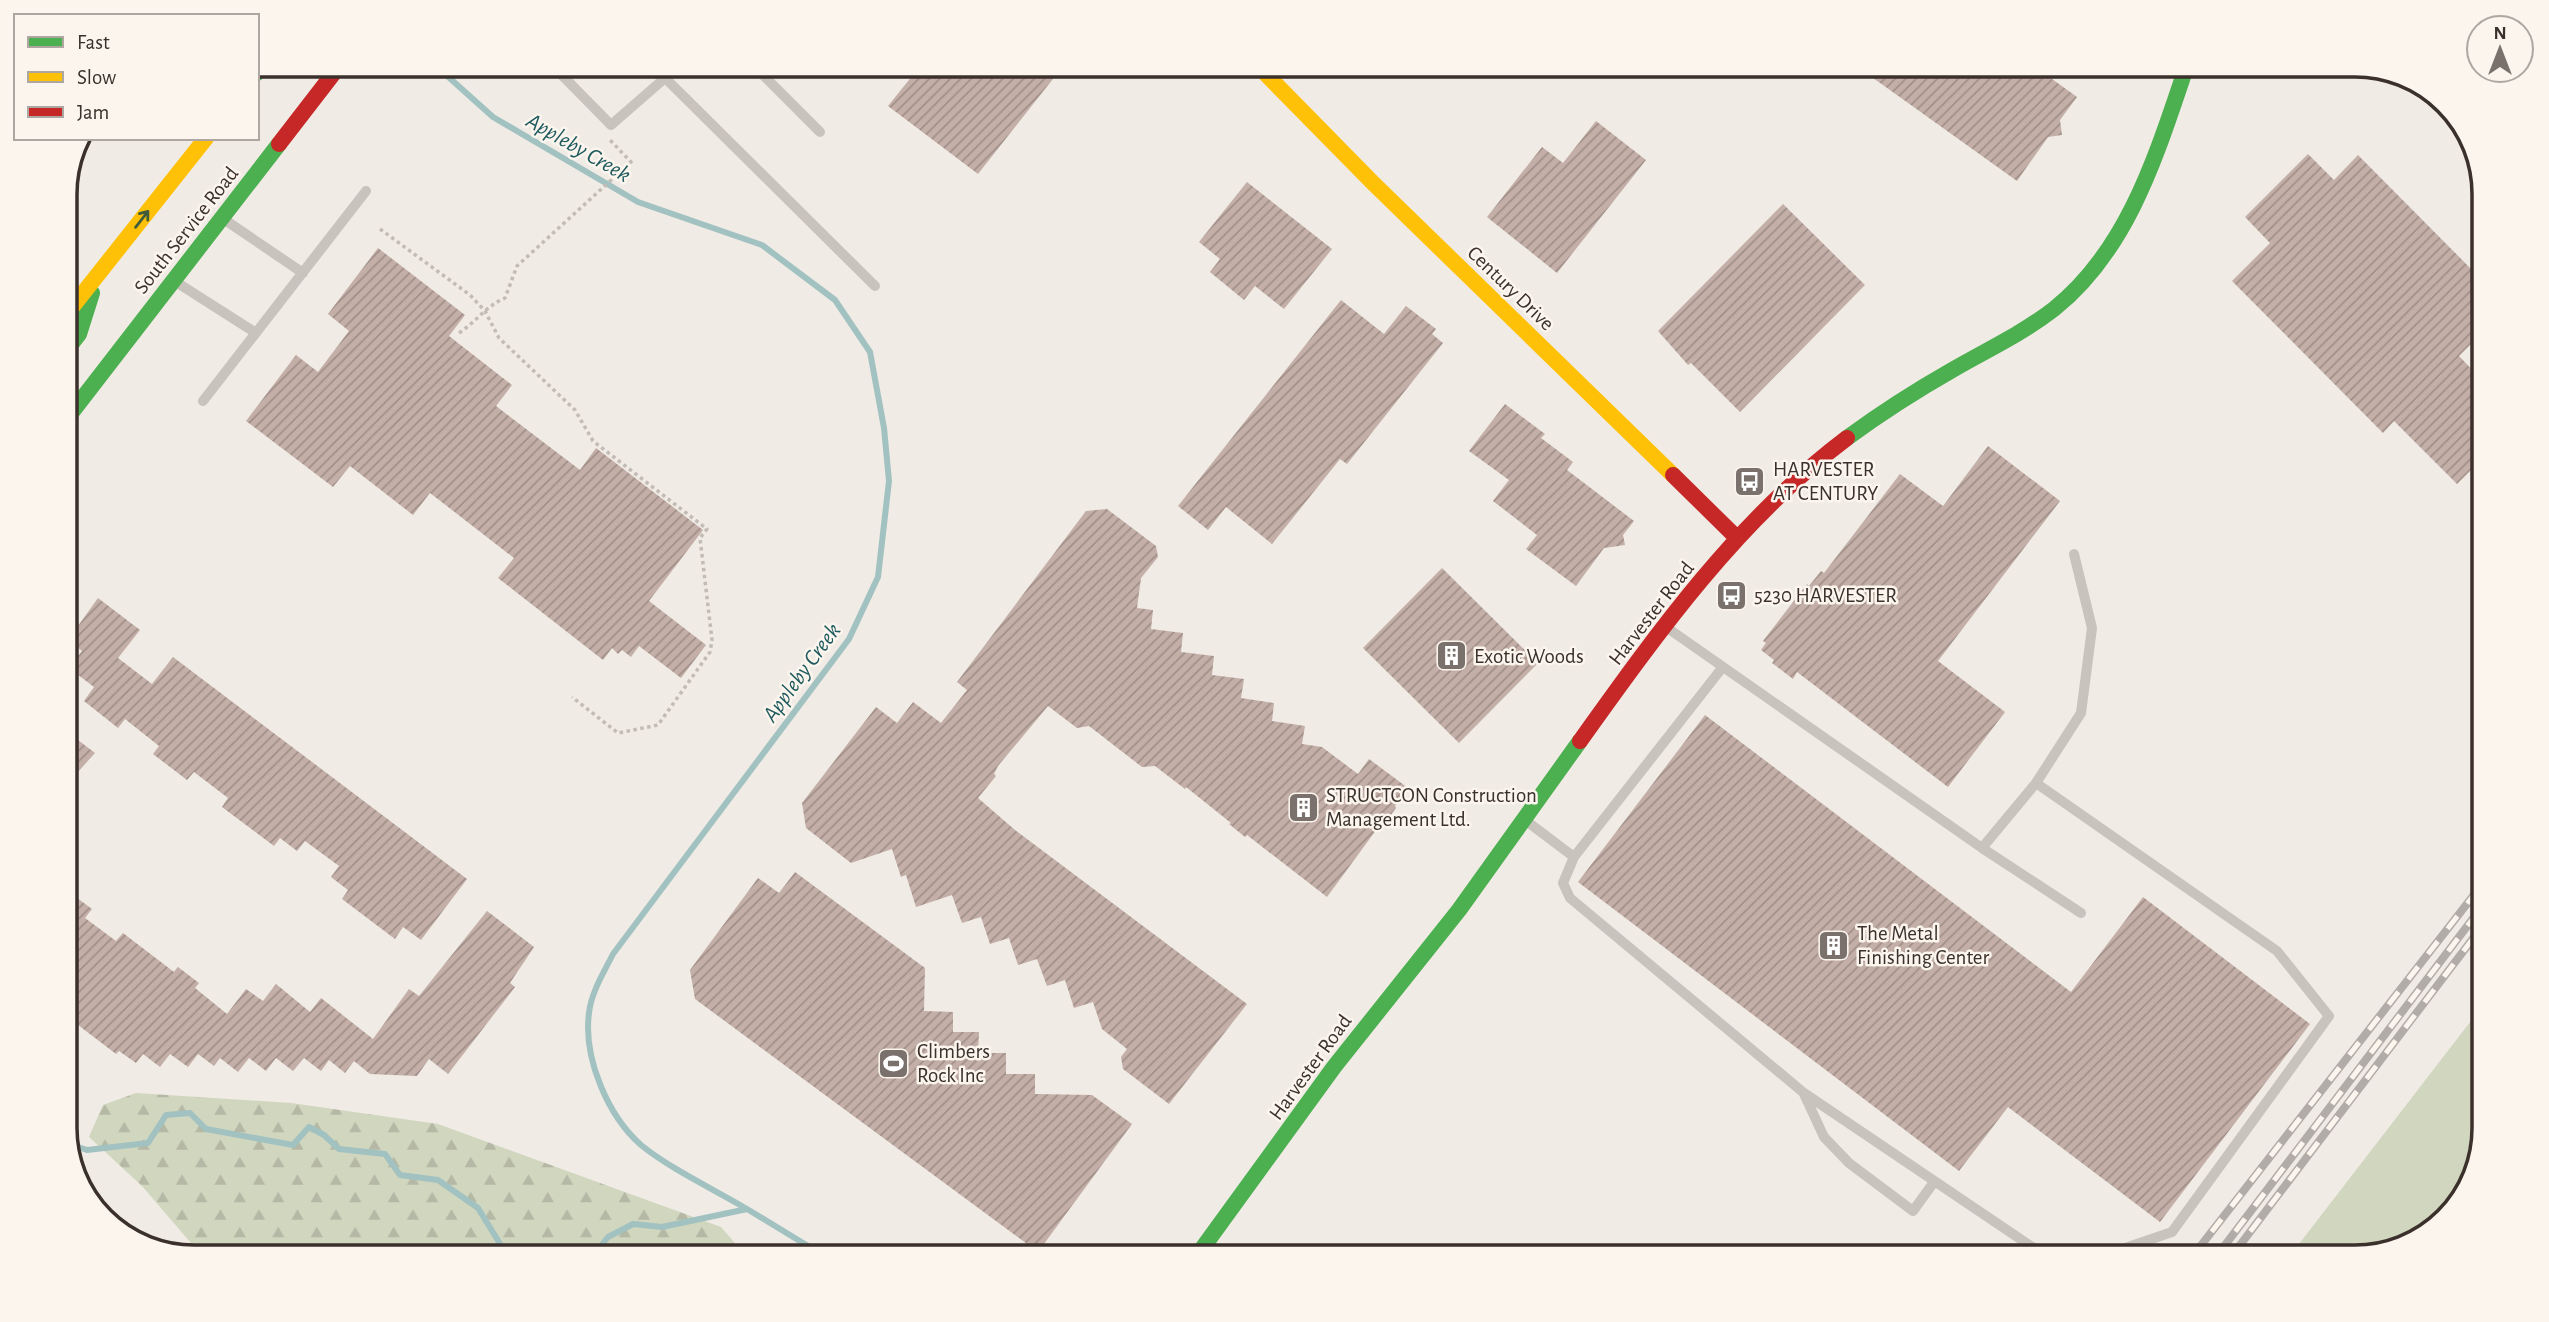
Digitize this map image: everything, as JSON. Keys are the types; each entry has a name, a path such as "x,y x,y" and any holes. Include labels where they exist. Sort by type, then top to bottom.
{"main road":[{"name":"South Service Road","path":"77,405 331,77"},
{"name":"Century Drive","path":"1269,77 1373,183 1737,538"},
{"name":"Harvester Road","path":"1205,1245 1353,1042 1469,897 1634,665 1737,538 1799,476 1840,442 1939,377 2019,333 2051,312 2085,279 2125,226 2148,178 2182,77"},
{"path":"77,301 204,140"},
{"path":"77,337 99,273"}],"lane":[{"path":"564,77 611,125 665,78 875,286"},
{"path":"765,77 820,132"},
{"path":"203,401 366,191"},
{"path":"222,217 303,273"},
{"path":"173,280 256,333"},
{"path":"1982,848 2036,783 2081,713 2092,628 2074,554"},
{"path":"1665,626 1982,848 2081,913"},
{"path":"1722,668 1574,857 1563,883 1570,898 1804,1093 2029,1245"},
{"path":"2036,783 2277,951 2329,1016 2172,1232 2134,1245"},
{"path":"1525,820 1574,857"},
{"path":"1804,1093 1824,1137 1849,1163 1913,1210 1934,1182"}],"path":[{"path":"459,333 490,305 505,298 517,266 631,162 604,135"},
{"path":"380,229 470,295 485,311 499,338 575,410 593,441 707,529 700,538 712,640 710,652 653,729 618,733 572,696"},
{"path":"686,671 693,676"}],"green space":[{"path":"2472,1020 2471,1143 2460,1180 2448,1199 2438,1211 2414,1229 2385,1241 2355,1245 2298,1245"},
{"path":"136,1093 291,1103 438,1124 721,1227 737,1245 193,1245 142,1186 89,1137 103,1105"}],"building":[{"path":"911,77 1055,77 978,174 888,106"},
{"path":"1872,77 2049,77 2077,97 2060,120 2062,135 2048,137 2017,181"},
{"path":"1596,121 1646,160 1557,273 1487,217 1542,147 1563,163"},
{"path":"2308,154 2334,180 2358,155 2472,270 2472,343 2459,356 2472,370 2472,469 2457,484 2394,421 2383,433 2232,281 2270,243 2245,217"},
{"path":"1247,182 1332,249 1284,309 1255,286 1244,300 1210,272 1220,259 1199,242"},
{"path":"1783,204 1865,285 1740,412 1691,363 1688,365 1658,331"},
{"path":"378,248 465,315 449,336 512,385 496,406 580,470 596,448 703,530 649,601 706,645 681,678 639,646 631,657 622,650 618,654 612,648 603,660 498,578 514,558 430,493 413,515 350,466 333,487 246,421 296,355 318,372 349,331 328,314"},
{"path":"1341,300 1384,334 1406,306 1436,329 1432,334 1443,343 1347,464 1340,459 1272,544 1226,507 1208,530 1178,506"},
{"path":"1505,404 1545,434 1541,438 1573,462 1567,470 1634,521 1623,535 1625,545 1604,548 1576,586 1526,549 1537,535 1493,501 1509,480 1469,451"},
{"path":"1988,446 2060,501 1938,661 2005,712 1948,787 1797,672 1793,679 1772,663 1774,660 1761,650 1766,643 1763,641 1807,584 1809,586 1821,571 1824,573 1900,474 1943,506"},
{"name":"STRUCTCON Construction Management Ltd.","path":"1107,509 1156,546 1158,557 1141,578 1137,608 1153,610 1151,629 1183,633 1181,652 1214,656 1212,675 1244,679 1241,698 1274,703 1272,721 1305,726 1302,744 1322,747 1358,774 1369,759 1408,788 1385,823 1382,822 1327,897 1247,835 1245,837 1186,787 1185,789 1155,766 1142,767 1089,726 1077,728 1048,706 998,766 994,774 996,776 978,798 1015,830 1247,1004 1169,1104 1123,1069 1121,1057 1127,1049 1102,1029 1093,1002 1074,1008 1065,980 1047,986 1037,959 1018,965 1009,938 990,944 981,917 962,923 952,895 916,907 906,875 901,877 892,849 851,863 806,828 802,803 876,707 897,723 913,702 941,723 967,690 957,682 1086,511"},
{"name":"Exotic Woods","path":"1442,568 1538,663 1459,743 1363,648"},
{"path":"98,598 140,630 118,658 152,684 173,657 467,879 421,940 403,927 395,939 342,899 348,890 331,877 339,866 305,841 297,851 280,838 274,846 222,807 228,798 194,772 187,780 153,754 159,746 125,719 118,728 84,701 94,687 77,674 77,658 82,651 77,647 77,627"},
{"name":"The Metal Finishing Center","path":"1705,715 2071,992 2143,897 2310,1024 2160,1222 2008,1107 1959,1171 1578,882"},
{"path":"77,739 95,753 77,773"},
{"name":"Climbers Rock Inc","path":"795,872 925,968 924,1011 953,1012 953,1032 979,1032 978,1053 1006,1053 1006,1074 1035,1074 1035,1094 1092,1095 1132,1124 1043,1245 1029,1245 695,999 690,970 758,878 779,893"},
{"path":"77,898 92,909 85,918 116,941 123,933 174,972 178,967 199,983 195,988 227,1014 246,989 263,1001 276,984 310,1012 321,998 373,1039 409,989 419,996 487,911 534,947 510,983 515,987 448,1074 429,1059 417,1076 370,1074 354,1061 345,1073 329,1060 321,1071 304,1058 293,1071 276,1058 266,1071 249,1058 238,1072 220,1058 214,1066 198,1054 188,1067 170,1054 160,1067 143,1054 136,1063 119,1051 116,1054 77,1024"}],"waterway":[{"name":"Appleby Creek","path":"448,77 493,117 638,202 762,245 835,300 870,352 884,428 889,481 878,577 849,639 613,954 590,1005 588,1030 594,1067 608,1102 629,1133 665,1162 747,1209"},
{"name":"Appleby Creek","path":"78,1147 87,1150 148,1143 166,1115 190,1113 206,1129 293,1145 309,1127 324,1135 339,1149 385,1154 400,1175 438,1180 478,1208 501,1245"},
{"name":"Appleby Creek","path":"602,1245 608,1237 633,1224 662,1227 747,1209 806,1245"}],"railway":[{"path":"2201,1245 2472,897"},
{"path":"2225,1245 2472,920"},
{"path":"2240,1245 2472,940"}],"traffic: fast":[{"path":"1847,438 1926,385 2030,326 2080,285 2102,258 2137,198 2152,165 2183,77"},
{"path":"77,405 279,144"},
{"path":"77,337 92,293"},
{"path":"1205,1245 1334,1067 1459,910 1580,741"}],"traffic: slow":[{"path":"1269,77 1373,183 1673,475"},
{"path":"77,301 204,140"}],"traffic: jam":[{"path":"279,144 331,77"},
{"path":"1580,741 1639,659 1735,541 1807,470 1847,438"},
{"path":"1673,475 1737,538"}],"place":[{"name":"HARVESTER AT CENTURY","path":"1750,481"},
{"name":"5230 HARVESTER","path":"1731,595"},
{"name":"Exotic Woods","path":"1451,656"},
{"name":"STRUCTCON Construction Management Ltd.","path":"1303,807"},
{"name":"The Metal Finishing Center","path":"1834,945"},
{"name":"Climbers Rock Inc","path":"894,1063"}]}
